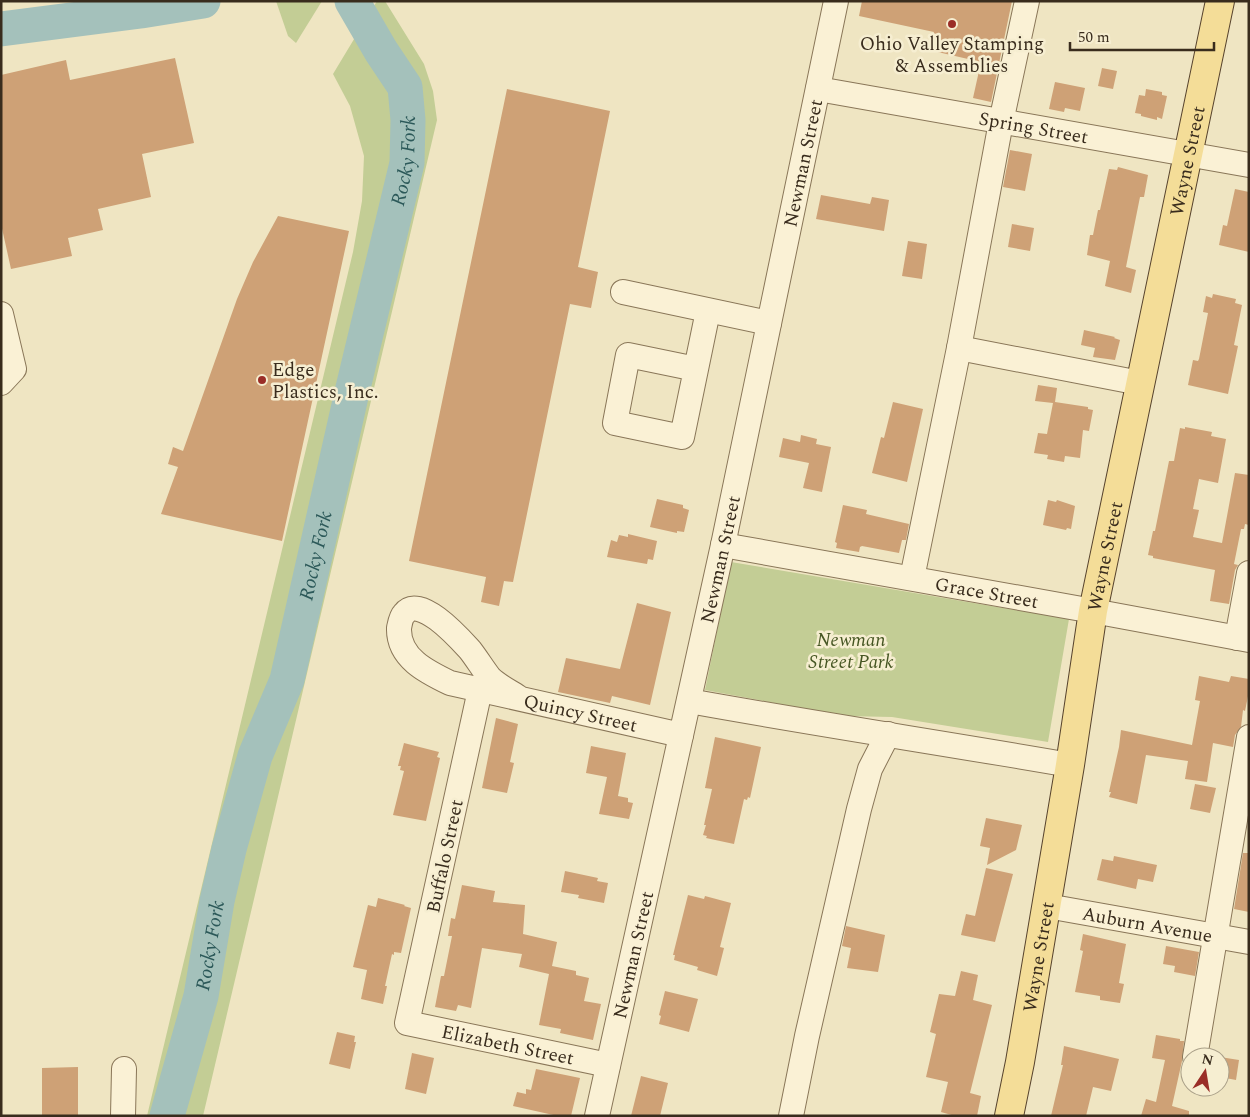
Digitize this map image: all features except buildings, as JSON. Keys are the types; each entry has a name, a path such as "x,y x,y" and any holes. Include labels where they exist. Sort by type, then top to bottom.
{"main road":[{"name":"Wayne Street","path":"1009,1116 1020,1062 1070,765 1093,611 1220,1"}],"street":[{"name":"Newman Street","path":"597,1116 723,545 836,1"},
{"path":"912,578 959,348 1001,122 1027,1"},
{"name":"Spring Street","path":"818,89 1249,166"},
{"path":"623,292 769,323"},
{"path":"696,369 708,311"},
{"path":"1,314 14,369 1,383"},
{"path":"959,348 1140,383"},
{"name":"Grace Street","path":"723,545 1243,639"},
{"path":"1243,639 1249,573"},
{"name":"Quincy Street","path":"518,697 490,678 470,650 429,612 420,608 409,609 403,614 399,634 402,647 412,660 422,668 450,683 681,735"},
{"name":"Buffalo Street","path":"407,1023 480,690"},
{"path":"688,701 849,730 888,734 1070,765"},
{"path":"791,1116 807,1036 859,809 870,770 888,734"},
{"path":"1197,1047 1214,936 1245,789 1249,737"},
{"name":"Auburn Avenue","path":"1046,906 1249,942"},
{"name":"Elizabeth Street","path":"407,1023 608,1065"},
{"path":"123,1116 124,1070"}],"green space":[{"path":"276,1 322,1 296,43 288,36"},
{"path":"377,1 385,1 424,64 433,91 437,120 203,1116 147,1116 353,252 362,201 364,156 350,106 333,74"},
{"name":"Newman Street Park","path":"731,562 1069,619 1048,742 892,717 844,716 705,690"}],"waterway":[{"path":"1,29 203,1"},
{"name":"Rocky Fork","path":"167,1116 201,996 217,901 229,849 255,756 287,680 352,392 407,163 408,120 405,87 381,51 352,1"}],"place":[{"name":"Ohio Valley Stamping & Assemblies","path":"952,24"},
{"name":"Edge Plastics, Inc.","path":"262,380"}]}
